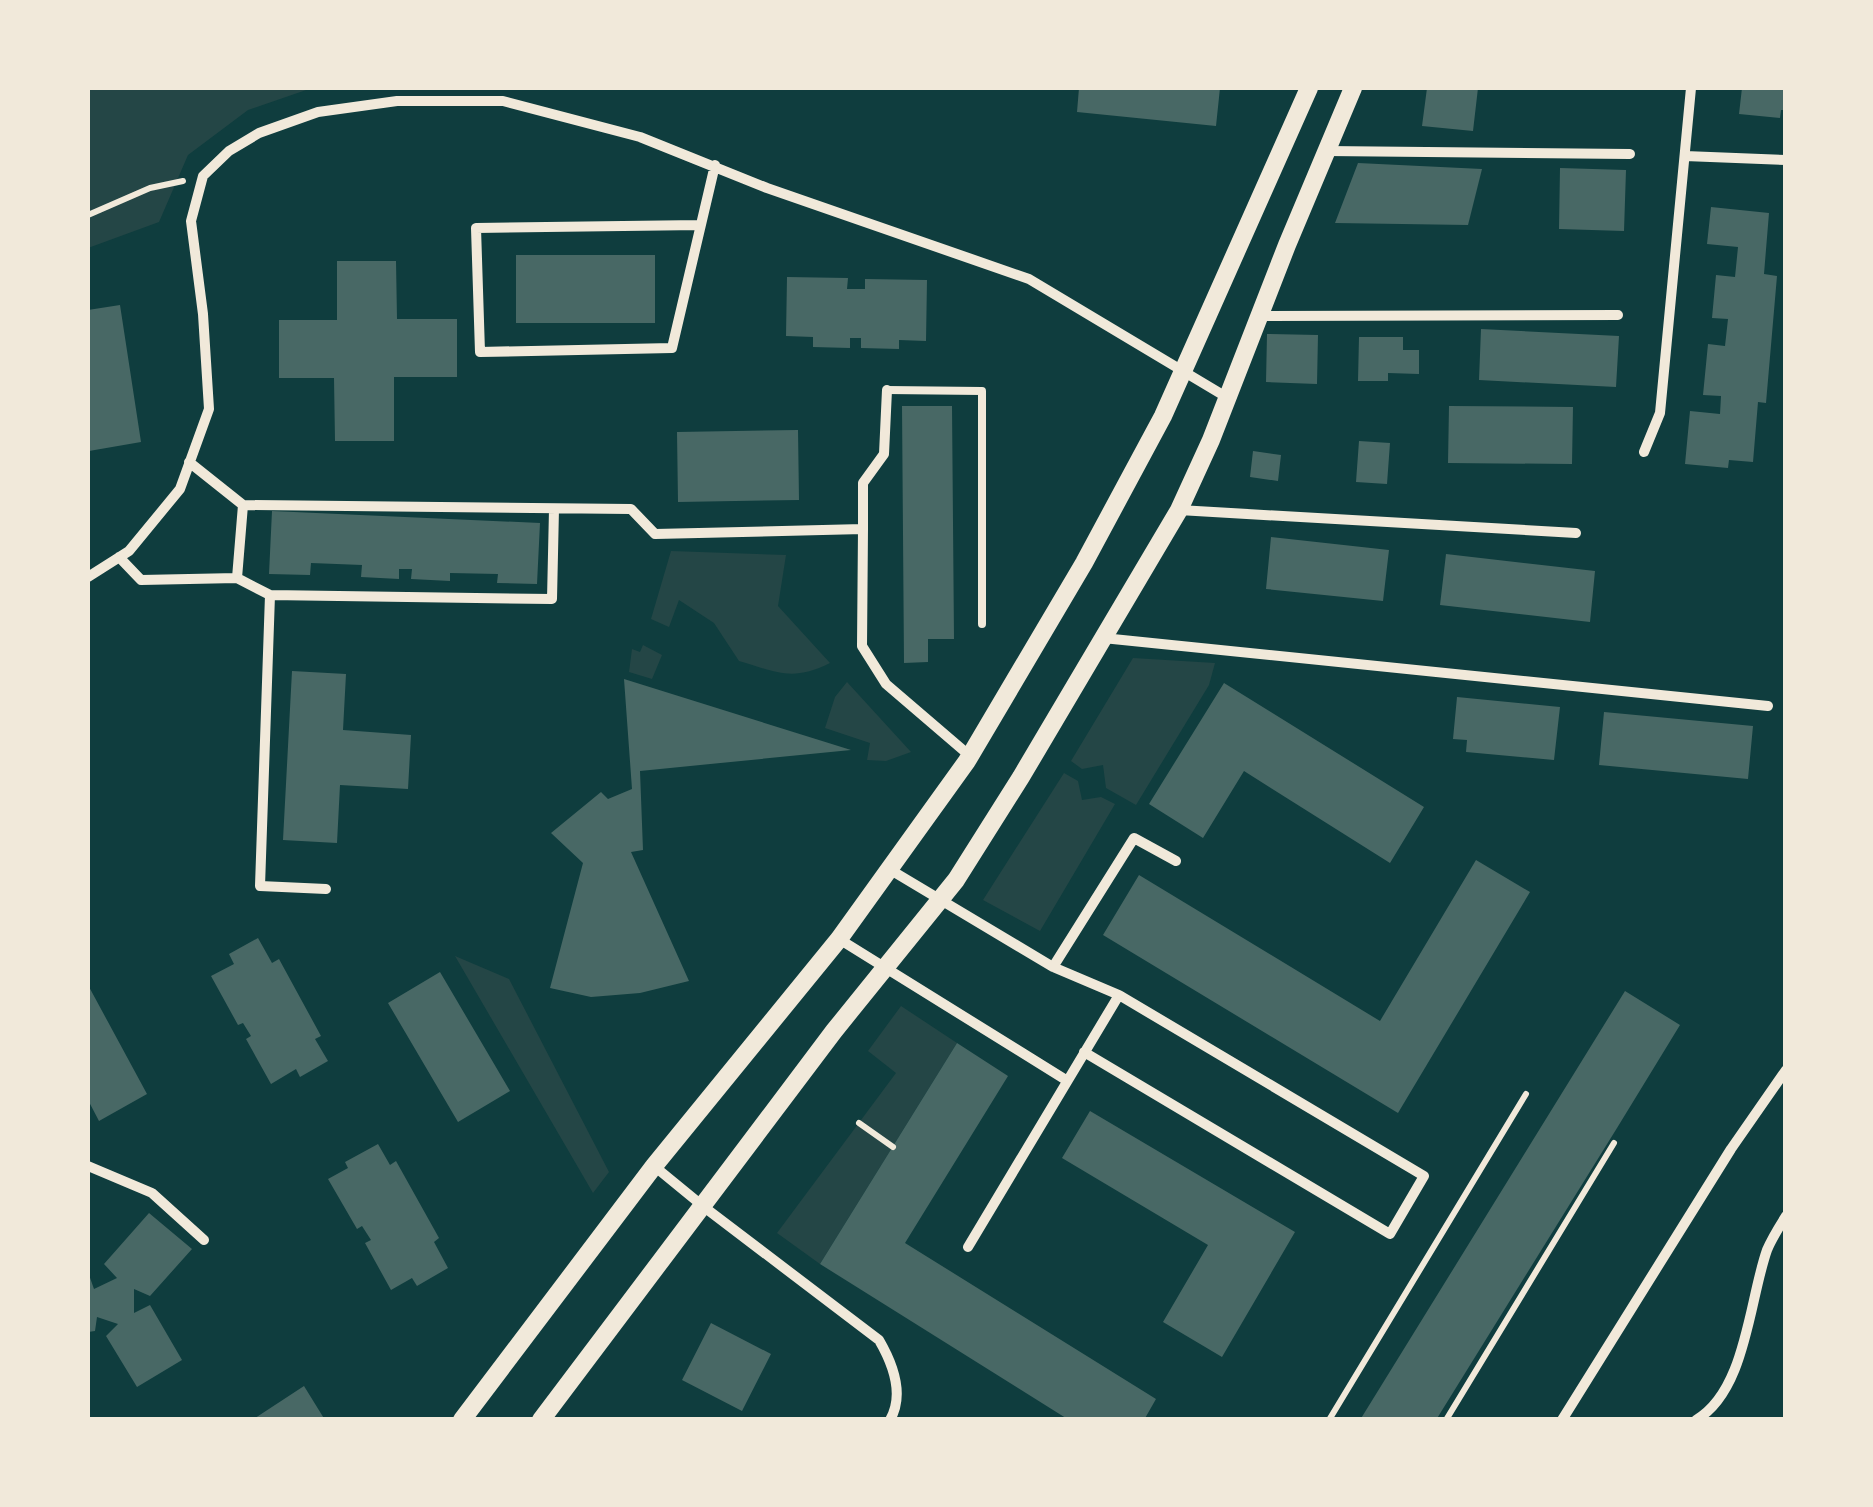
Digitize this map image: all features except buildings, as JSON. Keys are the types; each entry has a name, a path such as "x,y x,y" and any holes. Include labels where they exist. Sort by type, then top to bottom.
{"street":[{"path":"462,1420 654,1166 839,939 970,756 1084,563 1184,372 1309,88"},
{"path":"542,1420 834,1032 941,900 1021,777 1179,510 1353,88"},
{"path":"1644,452 1660,413 1691,88"},
{"path":"88,577 129,551 180,489 209,409 204,314 191,220 203,176 229,151 259,132 318,112 398,101 503,102 640,137 767,188 1029,279 1228,398"},
{"path":"1326,151 1630,154"},
{"path":"1685,156 1785,159"},
{"path":"700,226 476,228 480,352 672,348 715,165"},
{"path":"1260,316 1618,315"},
{"path":"887,390 884,454 862,483 862,646 886,684 970,756"},
{"path":"189,462 242,506 631,510 654,534 863,530"},
{"path":"237,578 242,506"},
{"path":"119,557 141,580 237,578 270,594 552,599 554,509"},
{"path":"1179,510 1576,532"},
{"path":"270,594 260,886 326,889"},
{"path":"1103,638 1768,706"},
{"path":"1053,967 1134,838 1176,862"},
{"path":"889,868 1053,967 1119,994 1424,1176 1390,1234 1084,1052"},
{"path":"839,939 1066,1080"},
{"path":"968,1248 1119,994"},
{"path":"1562,1420 1731,1149 1786,1070"},
{"path":"88,1166 152,1193 204,1240"},
{"path":"654,1166 880,1340 892,1361 897,1385 896,1410 890,1420"},
{"path":"1696,1420 1713,1410 1738,1361 1768,1249 1786,1216"}],"lane":[{"path":"887,390 982,391 982,624"}],"path":[{"path":"88,215 150,188 203,176"},
{"path":"1329,1420 1526,1094"},
{"path":"859,1123 893,1146"},
{"path":"1446,1420 1614,1143"}],"shaded area":[{"path":"88,88 309,89 248,110 188,155 159,222 88,248"},
{"path":"671,551 786,555 778,606 830,663 795,674 739,661 714,623 679,600 669,627 651,619"},
{"path":"643,645 662,655 652,679 629,672 632,649 640,652"},
{"path":"1133,658 1215,663 1209,685 1136,805 1106,788 1103,765 1082,769 1071,761"},
{"path":"847,682 911,752 886,761 867,760 870,743 825,728 835,697"},
{"path":"1064,773 1078,781 1082,800 1101,797 1115,804 1040,931 983,900"},
{"path":"455,956 509,979 609,1172 593,1193"},
{"path":"901,1006 957,1043 820,1264 777,1233 896,1073 868,1051"}]}
